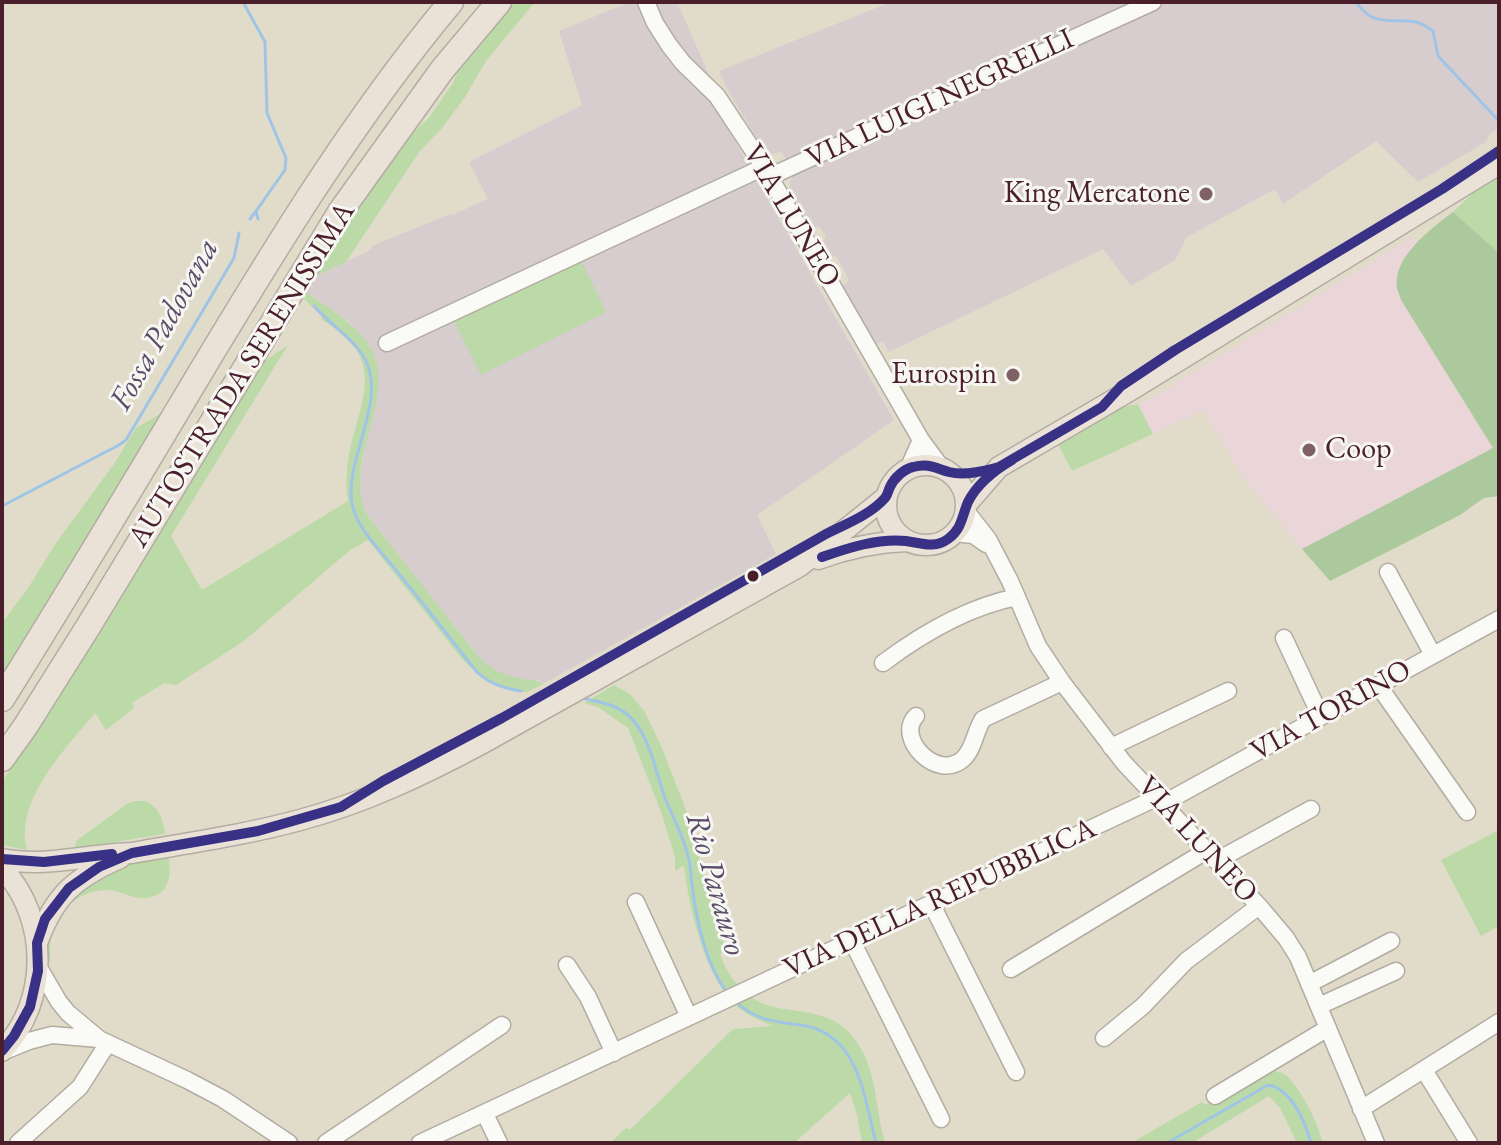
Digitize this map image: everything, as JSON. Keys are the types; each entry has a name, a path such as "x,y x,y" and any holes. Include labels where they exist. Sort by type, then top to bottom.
{"highway":[{"name":"AUTOSTRADA SERENISSIMA","path":"2,699 315,187 374,101 451,2"},
{"name":"AUTOSTRADA SERENISSIMA","path":"2,759 88,627 340,212 442,70 499,2"}],"main road":[{"path":"946,470 963,489 966,508 963,523 945,541 933,545 907,541 889,523 885,510 891,484 900,474 925,465 980,472 999,467 1499,164"},
{"path":"966,508 999,467"},
{"path":"800,566 886,497"},
{"path":"2,859 42,863 132,853 258,831 341,807 433,769 481,744 800,566 849,548 907,541"},
{"path":"37,943 45,919 69,888 99,867 132,853"},
{"path":"2,868 25,902 37,943 38,966 26,1016 2,1052"}],"street":[{"name":"VIA LUNEO","path":"646,2 669,45 717,96 767,172 921,440 946,470"},
{"name":"VIA LUIGI NEGRELLI","path":"387,343 1153,2"},
{"path":"908,469 921,440"},
{"name":"VIA LUNEO","path":"966,508 988,539 1038,646 1062,682 1111,747 1286,938 1298,957 1376,1143"},
{"path":"955,533 973,535 993,551"},
{"path":"1388,572 1433,655"},
{"path":"883,663 911,642 955,618 1017,597"},
{"name":"VIA TORINO","path":"1159,801 1433,655 1496,625"},
{"path":"1284,638 1321,717"},
{"path":"916,716 909,725 909,731 922,756 937,765 952,765 963,760 969,752 983,719 1062,682"},
{"path":"1378,685 1467,812"},
{"path":"1111,747 1228,691"},
{"name":"VIA DELLA REPUBBLICA","path":"420,1143 851,939 1159,801"},
{"path":"1011,969 1211,856 1311,809"},
{"path":"636,902 689,1017"},
{"path":"931,903 1016,1072"},
{"path":"1104,1038 1143,1006 1186,961 1259,906"},
{"path":"851,939 941,1119"},
{"path":"1309,984 1391,941"},
{"path":"567,965 588,997 614,1053"},
{"path":"38,966 68,1013 104,1041 205,1090 289,1143"},
{"path":"1319,1006 1396,971"},
{"path":"1361,1109 1499,1022"},
{"path":"326,1143 502,1025"},
{"path":"1215,1096 1328,1028"},
{"path":"2,1052 52,1035 104,1041"},
{"path":"18,1143 80,1087 104,1041"},
{"path":"1424,1070 1469,1143"},
{"path":"485,1114 499,1143"},
{"path":"256,1143 268,1128"}],"shaded area":[{"path":"630,2 677,2 717,93 728,129 894,420 757,515 776,554 543,684 538,680 500,673 479,657 368,516 359,484 378,393 377,366 369,345 348,321 305,291 314,277 371,250 372,246 488,199 469,162 582,105 559,31"},
{"path":"891,2 1499,2 1499,128 1491,133 1486,142 1418,182 1376,141 1283,204 1275,189 1187,237 1175,260 1131,286 1103,249 889,352 883,341 874,345 841,288 849,280 836,256 824,257 819,247 826,237 819,226 808,229 789,195 793,175 782,152 767,155 719,71"},
{"path":"1412,237 1418,241 1405,258 1397,287 1401,300 1494,448 1302,549 1243,477 1203,411 1153,434 1138,404"}],"green space":[{"path":"514,2 535,2 486,61 443,127 420,151 346,262 314,277 365,195 407,137 428,119 453,83 460,65"},
{"path":"1499,175 1499,253 1453,212"},
{"path":"1453,212 1499,253 1499,496 1484,498 1460,515 1330,581 1302,549 1493,448 1401,300 1397,288 1401,265 1415,244"},
{"path":"580,258 606,312 481,375 452,317"},
{"path":"305,291 354,327 367,342 376,362 379,383 376,405 361,472 361,494 368,516 479,657 505,674 543,684 527,692 519,692 481,677 462,659 368,540 349,551 244,641 176,685 164,683 132,703 134,708 106,730 95,713 57,759 35,794 25,831 27,850 2,845 2,782 130,582 263,362 288,345 171,536 202,590 348,501 348,466 364,396 364,371 355,348 340,332 321,319 323,317 302,297"},
{"path":"1138,404 1153,434 1072,471 1057,442 1117,408"},
{"path":"163,412 68,574 2,674 2,623 136,428"},
{"path":"614,685 630,694 645,712 662,748 686,810 726,950 720,954 727,970 749,996 772,1007 821,1016 849,1032 870,1069 885,1143 862,1143 850,1093 794,1143 610,1143 626,1128 630,1130 733,1029 773,1026 740,1009 717,981 701,943 684,866 675,871 675,857 661,812 628,728 598,707 584,703"},
{"path":"145,801 160,814 165,834 75,846 76,841 128,803"},
{"path":"1499,830 1499,926 1481,936 1441,860"},
{"path":"168,856 169,877 160,893 140,898 100,890 82,896 67,907 56,921 52,935 51,967 47,933 55,916 71,897 109,872"},
{"path":"1271,1070 1284,1074 1295,1085 1313,1117 1322,1143 1297,1143 1280,1108 1269,1096 1192,1143 1131,1143 1202,1102 1206,1105"}],"waterway":[{"name":"Rio Parauro","path":"243,2 265,42 267,113 286,158 285,170 256,211 258,219"},
{"path":"1356,2 1376,19 1416,22 1433,31 1438,56 1499,121"},
{"name":"Fossa Padovana","path":"250,219 256,211"},
{"name":"Fossa Padovana","path":"2,506 126,440 234,258 239,233"},
{"name":"Rio Parauro","path":"314,306 357,347 370,371 372,389 369,408 351,486 352,504 359,523 477,672 497,685 521,691"},
{"name":"Rio Parauro","path":"582,698 623,711 642,732 687,852 703,942 714,970 728,993"},
{"name":"Rio Parauro","path":"736,1002 758,1016 820,1030 835,1040 856,1069 876,1143"},
{"name":"Rio Parauro","path":"1167,1143 1268,1085 1291,1100 1311,1143"}],"transit line":[{"path":"2,1051 30,1007 38,971 37,943 45,919 69,888 99,867 132,853 258,831 341,807 865,514 885,498 894,480 906,470 928,466 961,473 999,467 1102,407 1121,386 1175,350 1442,189 1499,151"},
{"path":"822,557 874,542 943,542 956,531 976,489 1012,460"},
{"path":"2,859 44,862 112,854"}],"place":[{"name":"King Mercatone","path":"1206,194"},
{"name":"Eurospin","path":"1013,375"},
{"name":"Coop","path":"1309,450"}]}
